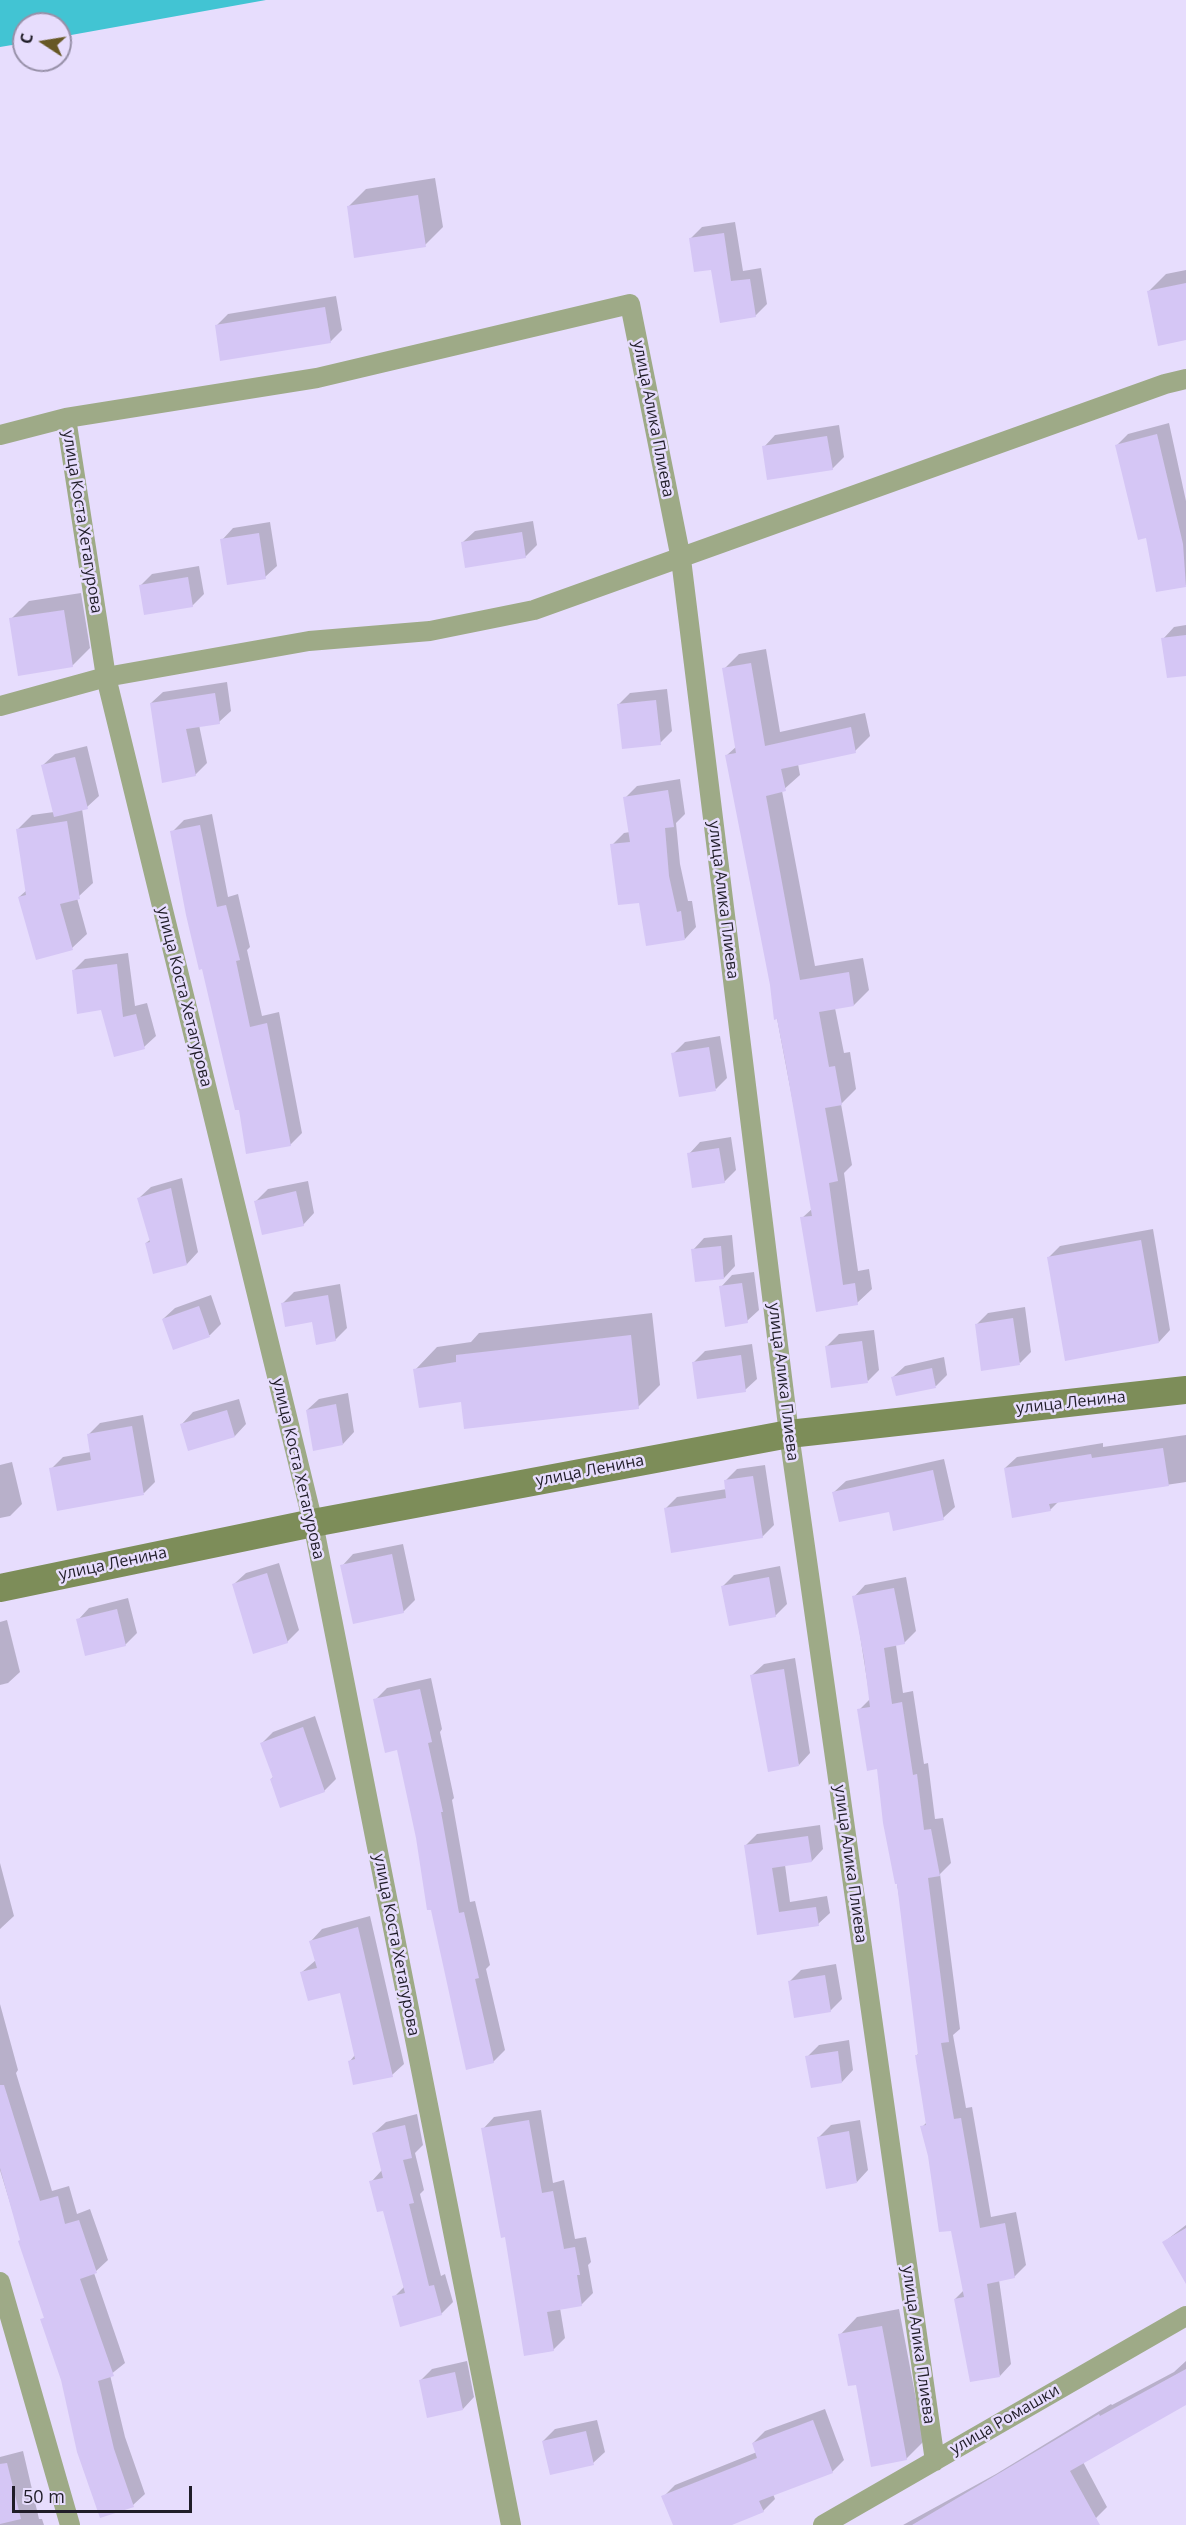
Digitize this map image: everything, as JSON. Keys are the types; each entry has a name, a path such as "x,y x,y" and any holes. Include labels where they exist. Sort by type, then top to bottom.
{"street":[{"name":"улица Алика Плиева","path":"66,418 317,378 630,304 681,559 789,1434 934,2461"},
{"path":"0,706 106,677 309,641 430,631 523,612 681,559 1165,384 1186,379"},
{"path":"0,435 66,418"},
{"name":"улица Коста Хетагурова","path":"66,418 106,677 313,1523 511,2525"},
{"name":"улица Ленина","path":"0,1588 313,1523 789,1434 1186,1390"},
{"path":"0,2282 70,2525"},
{"name":"улица Ромашки","path":"824,2525 1186,2316"}],"water":[{"path":"0,0 266,0 72,35 72,12 12,12 12,45 0,47"}],"building":[{"path":"418,195 426,247 354,258 347,206"},
{"path":"724,233 731,281 750,279 756,317 720,323 711,270 694,272 689,238"},
{"path":"1186,283 1186,340 1158,346 1147,291"},
{"path":"325,307 331,343 220,361 215,325"},
{"path":"1157,434 1183,544 1186,587 1156,592 1146,538 1138,540 1115,445"},
{"path":"827,436 833,470 767,480 762,446"},
{"path":"522,532 526,558 465,568 461,542"},
{"path":"259,533 266,579 227,585 220,539"},
{"path":"188,577 193,607 144,615 139,585"},
{"path":"64,610 73,667 18,676 9,618"},
{"path":"1186,635 1186,676 1167,678 1161,638"},
{"path":"751,663 765,746 851,727 856,753 781,769 786,791 766,796 800,980 849,972 854,1006 819,1012 829,1067 835,1066 842,1105 825,1108 838,1181 829,1183 843,1285 855,1283 858,1305 816,1312 800,1217 812,1216 786,1065 777,1019 774,1020 770,985 725,755 736,753 722,668"},
{"path":"215,693 220,724 186,729 196,776 162,783 150,703"},
{"path":"656,700 661,745 622,749 617,704"},
{"path":"75,757 88,809 54,817 41,765"},
{"path":"668,790 674,827 665,828 669,876 677,912 681,911 685,940 646,946 639,903 618,905 610,844 630,842 623,797"},
{"path":"67,821 80,899 60,904 73,950 36,960 18,897 26,895 16,829"},
{"path":"200,825 217,907 226,905 240,960 236,961 250,1027 267,1023 291,1146 246,1154 239,1110 235,1110 202,969 199,970 186,915 170,831"},
{"path":"117,964 123,1017 136,1014 145,1049 114,1057 101,1010 77,1014 72,970"},
{"path":"709,1047 716,1091 679,1097 671,1053"},
{"path":"719,1148 725,1183 692,1188 687,1153"},
{"path":"171,1188 187,1265 153,1274 145,1243 150,1242 137,1198"},
{"path":"296,1191 304,1226 262,1235 254,1201"},
{"path":"1141,1240 1159,1343 1065,1361 1047,1257"},
{"path":"721,1246 724,1279 695,1282 691,1249"},
{"path":"742,1283 748,1323 725,1327 719,1286"},
{"path":"328,1295 336,1341 316,1345 312,1322 285,1327 281,1303"},
{"path":"199,1306 210,1337 173,1350 162,1319"},
{"path":"1013,1318 1020,1365 981,1371 975,1324"},
{"path":"631,1335 639,1409 464,1429 461,1402 419,1408 413,1369 456,1362 456,1355"},
{"path":"862,1341 868,1383 831,1388 825,1346"},
{"path":"741,1355 746,1392 697,1399 692,1362"},
{"path":"932,1368 936,1388 896,1396 891,1377"},
{"path":"336,1404 343,1445 313,1451 306,1410"},
{"path":"227,1410 235,1437 188,1451 180,1424"},
{"path":"132,1426 144,1495 57,1511 49,1468 91,1460 87,1434"},
{"path":"1163,1448 1169,1486 1049,1504 1051,1511 1012,1518 1004,1468 1091,1454 1092,1458"},
{"path":"933,1470 944,1520 893,1531 889,1512 839,1522 832,1492"},
{"path":"753,1476 763,1538 671,1553 664,1508 726,1498 724,1480"},
{"path":"392,1554 404,1613 353,1624 340,1565"},
{"path":"267,1573 288,1643 253,1654 232,1584"},
{"path":"769,1577 776,1617 729,1626 721,1586"},
{"path":"894,1588 905,1644 884,1648 892,1704 902,1702 913,1775 917,1774 924,1830 931,1829 940,1876 928,1878 949,2042 941,2043 954,2119 961,2118 980,2228 1005,2223 1015,2278 987,2284 1000,2377 970,2382 954,2299 964,2297 951,2231 939,2232 928,2156 920,2126 926,2125 915,2055 918,2055 897,1884 895,1884 883,1823 877,1769 867,1771 857,1709 870,1707 864,1658 852,1596"},
{"path":"117,1609 126,1646 85,1656 76,1619"},
{"path":"784,1669 799,1766 768,1772 750,1675"},
{"path":"420,1689 432,1742 428,1743 443,1812 441,1812 459,1913 464,1912 479,1978 475,1979 494,2063 466,2070 431,1910 427,1910 416,1838 397,1750 385,1753 373,1699"},
{"path":"303,1727 325,1792 280,1808 270,1779 273,1778 260,1743"},
{"path":"808,1836 812,1862 772,1868 779,1912 816,1907 819,1926 757,1935 744,1845"},
{"path":"358,1927 393,2077 353,2085 348,2061 355,2059 340,1993 308,2001 300,1972 317,1968 309,1941"},
{"path":"825,1975 831,2012 794,2018 788,1981"},
{"path":"838,2051 842,2083 811,2088 805,2056"},
{"path":"0,2085 4,2085 40,2201 58,2196 65,2224 79,2220 97,2273 80,2279 114,2376 98,2381 114,2449 134,2507 100,2518 77,2452 61,2380 40,2319 44,2318 18,2241 20,2240 0,2168"},
{"path":"529,2120 542,2193 553,2191 564,2249 575,2247 582,2306 547,2312 554,2351 524,2356 505,2237 501,2238 481,2128"},
{"path":"405,2125 412,2158 403,2160 414,2203 409,2204 429,2286 434,2285 442,2315 400,2327 392,2296 405,2293 383,2211 377,2212 369,2181 383,2178 372,2133"},
{"path":"849,2131 857,2183 826,2189 817,2137"},
{"path":"1186,2228 1186,2284 1162,2242"},
{"path":"882,2326 907,2460 871,2467 856,2385 848,2386 838,2334"},
{"path":"1186,2369 1186,2405 1070,2471 1100,2525 912,2525 1099,2414 1100,2416"},
{"path":"455,2372 463,2410 427,2418 419,2380"},
{"path":"813,2420 833,2473 759,2501 764,2512 732,2525 673,2525 661,2496 757,2458 752,2443"},
{"path":"586,2431 594,2465 550,2475 542,2441"},
{"path":"7,2463 21,2519 0,2524 0,2464"}]}
